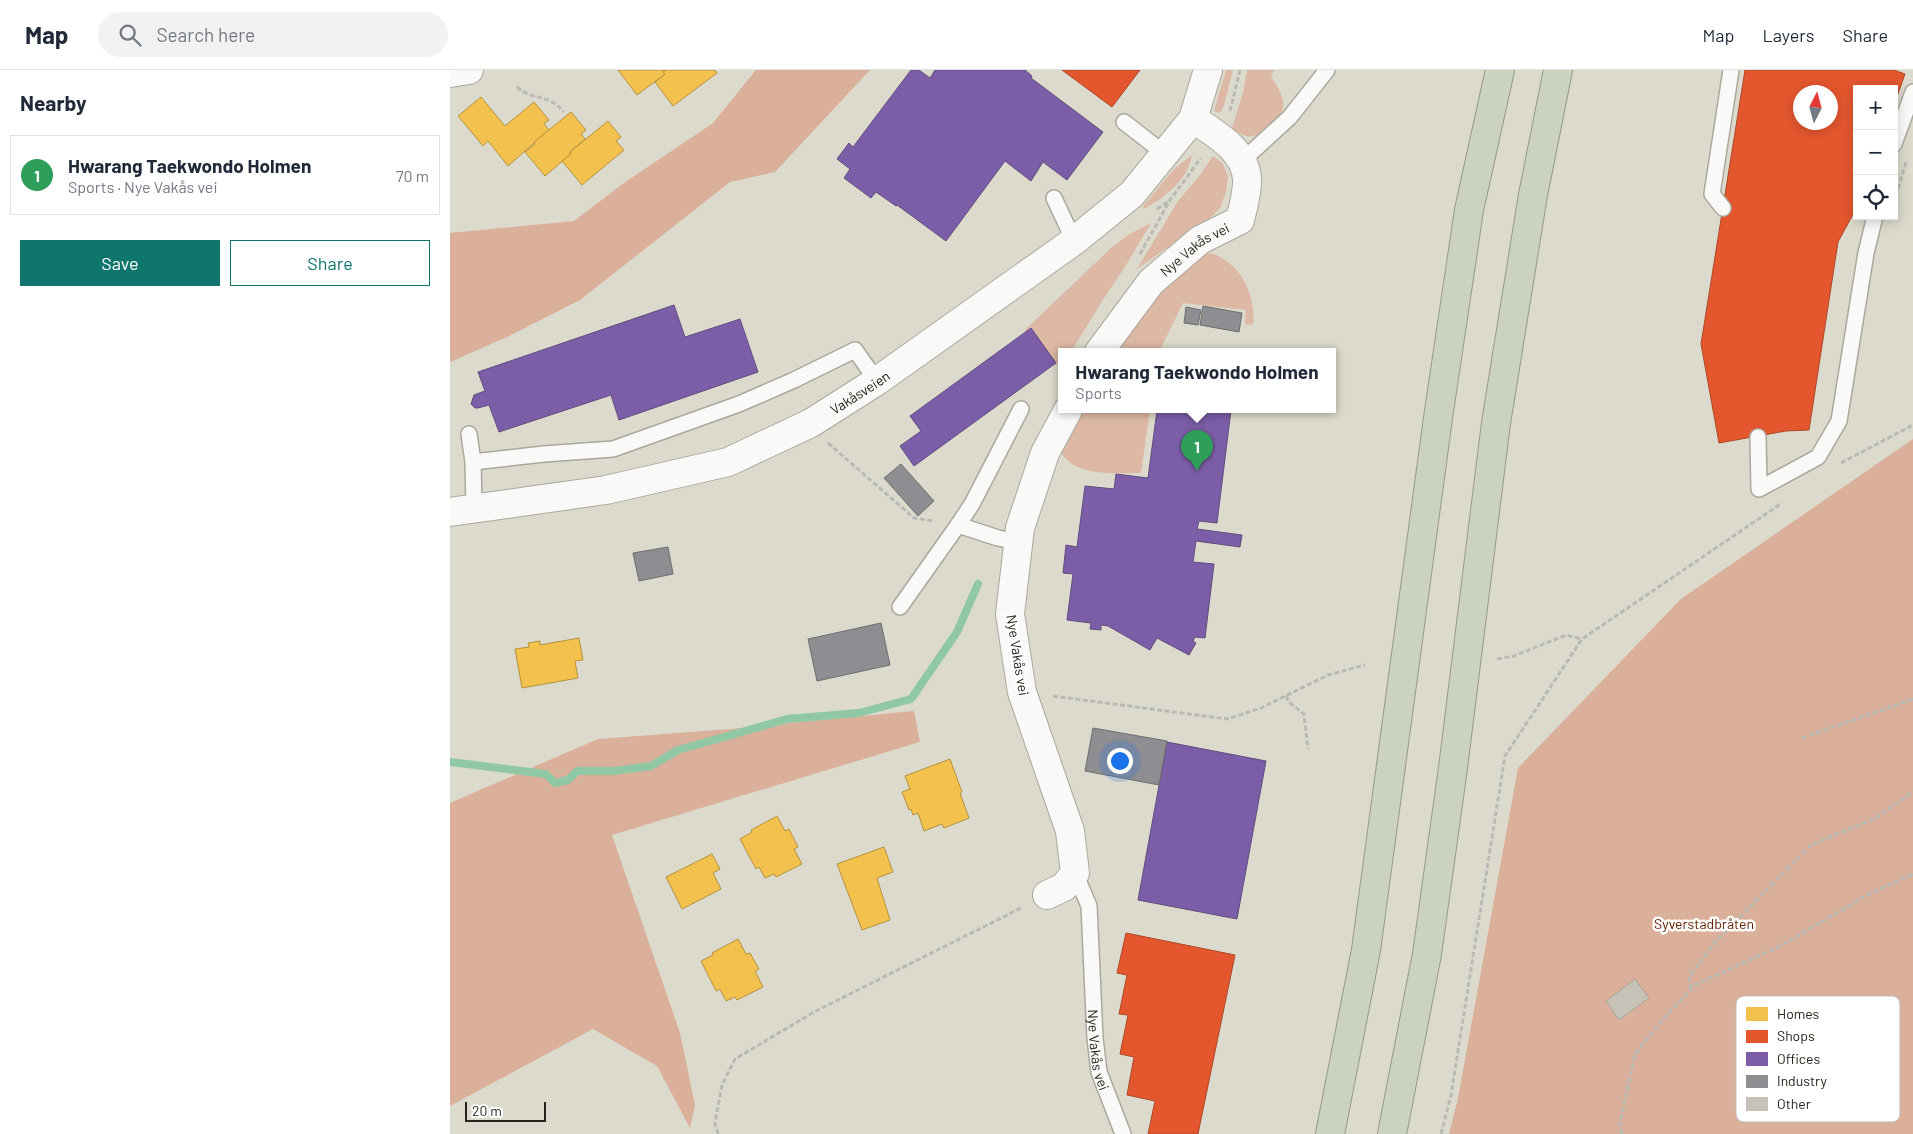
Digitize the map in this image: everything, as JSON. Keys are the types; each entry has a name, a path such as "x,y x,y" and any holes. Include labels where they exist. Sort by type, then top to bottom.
{"highway":[{"path":"1330,1134 1366,950 1437,428 1469,210 1500,70"},
{"path":"1392,1134 1427,954 1453,768 1496,423 1533,195 1558,70"}],"street":[{"path":"450,73 469,70"},
{"path":"1208,70 1193,120 1217,134 1243,160"},
{"name":"Vakåsveien","path":"462,510 606,490 728,462 811,423 877,381 1074,241 1132,194 1193,120"},
{"name":"Nye Vakås vei","path":"1102,348 1151,282 1200,240 1240,220 1247,180 1243,160"},
{"name":"Nye Vakås vei","path":"1066,413 1045,453 1020,528 1010,614 1022,692 1070,831 1075,873"},
{"path":"1047,896 1064,887 1075,873"}],"lane":[{"path":"1243,160 1290,117 1327,70"},
{"path":"1723,208 1712,194 1731,70"},
{"path":"1898,133 1913,92"},
{"path":"1124,122 1165,154"},
{"path":"1054,198 1074,241"},
{"path":"1758,437 1759,489 1818,457 1839,420 1866,253 1874,220"},
{"path":"473,462 544,454 613,450 739,404 855,350 877,381"},
{"path":"900,607 972,504 1021,409"},
{"path":"462,510 473,462 469,434"},
{"path":"958,525 998,538 1018,542"},
{"name":"Nye Vakås vei","path":"1075,873 1089,906 1095,1038 1099,1072 1123,1134"}],"path":[{"path":"1229,114 1240,70"},
{"path":"517,87 525,94 548,99 557,104 564,112"},
{"path":"1898,189 1907,158"},
{"path":"1836,466 1913,425"},
{"path":"828,443 914,518 958,525"},
{"path":"1441,1134 1451,1095 1505,756 1582,639 1787,500"},
{"path":"1497,659 1514,656 1566,635 1582,639"},
{"path":"1022,692 1227,719 1262,708 1328,675 1365,665"},
{"path":"1286,696 1289,702 1304,714 1308,749"},
{"path":"1802,738 1913,699"},
{"path":"1691,989 1689,977 1717,940 1811,845 1874,819 1913,792"},
{"path":"1622,1134 1620,1123 1635,1054 1695,984 1782,945 1870,894 1913,874"},
{"path":"718,1134 716,1122 722,1085 735,1059 814,1012 1047,896"}],"shaded area":[{"path":"1226,70 1233,70 1224,105 1220,113 1214,111"},
{"path":"1247,70 1274,70 1271,77 1280,91 1283,103 1282,111 1278,118 1262,132 1253,136 1244,135 1232,128 1243,93"},
{"path":"1192,155 1186,172 1174,187 1159,200 1143,209 1144,205 1175,168"},
{"path":"1213,156 1223,164 1228,176 1226,192 1220,208 1196,232 1178,240 1137,269 1178,201"},
{"path":"1151,223 1073,348 1058,348 1058,366 1025,330 1111,248 1128,235"},
{"path":"1211,253 1228,262 1234,268 1245,282 1249,291 1254,320 1252,325 1245,324 1246,310 1183,303 1161,348 1114,348 1138,314 1192,259"},
{"path":"1077,413 1150,413 1141,473 1107,473 1084,469 1074,465 1065,458 1059,449"}],"green space":[{"path":"756,70 870,70 775,172 730,182 580,300 505,338 450,362 450,233 574,221 624,183 713,123"},
{"name":"Syverstadbråten","path":"1913,439 1913,1134 1449,1134 1458,1098 1518,768 1681,599"},
{"path":"914,711 920,742 612,835 680,1033 695,1105 690,1128 657,1066 593,1029 450,1106 450,803 598,739 730,729"}],"building: Homes":[{"path":"618,70 666,70 663,72 665,74 637,95"},
{"path":"666,70 715,70 717,73 673,106 655,82 665,74 663,72"},
{"path":"481,97 505,126 534,102 549,120 544,124 549,130 508,166 488,141 483,146 458,116"},
{"path":"571,112 586,130 581,134 585,139 570,152 571,154 545,176 525,152 535,144 534,142"},
{"path":"608,121 621,137 616,141 624,150 582,185 562,161 571,154 570,152"},
{"path":"579,638 583,660 575,661 578,678 522,688 515,649 529,647 528,643 540,641 540,645"},
{"path":"950,759 969,818 944,828 942,824 924,831 918,813 913,815 911,809 909,810 902,792 910,789 905,776"},
{"path":"777,816 785,831 789,829 798,847 794,849 802,864 776,877 774,874 765,878 759,867 756,869 740,839 752,832 751,830"},
{"path":"884,847 893,872 877,878 890,920 862,930 837,864"},
{"path":"712,854 720,869 713,873 721,889 682,909 666,877"},
{"path":"738,939 746,954 750,953 759,969 755,971 763,987 737,1000 735,997 726,1001 720,989 716,991 701,961"}],"building: Shops":[{"path":"1062,70 1140,70 1112,107"},
{"path":"1745,70 1894,70 1905,74 1898,94 1898,85 1853,85 1853,214 1838,242 1809,430 1786,431 1719,443 1701,344"},
{"path":"1126,933 1235,955 1198,1134 1148,1134 1155,1101 1127,1095 1134,1057 1120,1054 1128,1015 1119,1014 1127,975 1117,973"}],"building: Offices":[{"path":"911,70 919,70 930,78 935,70 1025,70 1032,76 1031,78 1103,132 1067,180 1043,162 1031,181 1005,161 946,241 876,192 871,198 844,178 850,169 837,159 849,143 853,147"},
{"path":"674,305 685,337 740,319 758,372 619,420 611,395 499,432 489,405 475,408 471,404 474,395 485,391 478,372"},
{"path":"1031,328 1056,363 914,466 900,446 921,431 910,416"},
{"path":"1157,413 1231,413 1217,523 1199,521 1197,529 1242,535 1240,547 1196,541 1193,562 1214,564 1205,638 1195,637 1193,641 1196,643 1189,655 1157,638 1150,650 1108,626 1101,625 1101,630 1090,629 1091,623 1067,620 1073,574 1063,573 1066,545 1077,547 1085,486 1114,489 1116,474 1148,478"},
{"path":"1167,742 1266,761 1237,919 1138,900"}],"building: Industry":[{"path":"1203,306 1242,313 1239,332 1200,325"},
{"path":"1186,307 1201,310 1198,325 1184,323"},
{"path":"901,464 934,501 918,516 884,478"},
{"path":"668,547 673,574 639,581 633,553"},
{"path":"881,623 890,665 817,681 808,639"},
{"path":"1093,728 1167,741 1159,785 1085,771"}],"building: Other":[{"path":"1635,979 1649,998 1619,1020 1606,1001"}],"waterway":[{"path":"450,762 546,774 555,783 568,780 577,771 613,771 651,766 678,750 787,719 859,713 911,699 957,632 978,584"}],"place":[{"name":"Hwarang Taekwondo Holmen","path":"1197,471"}]}
